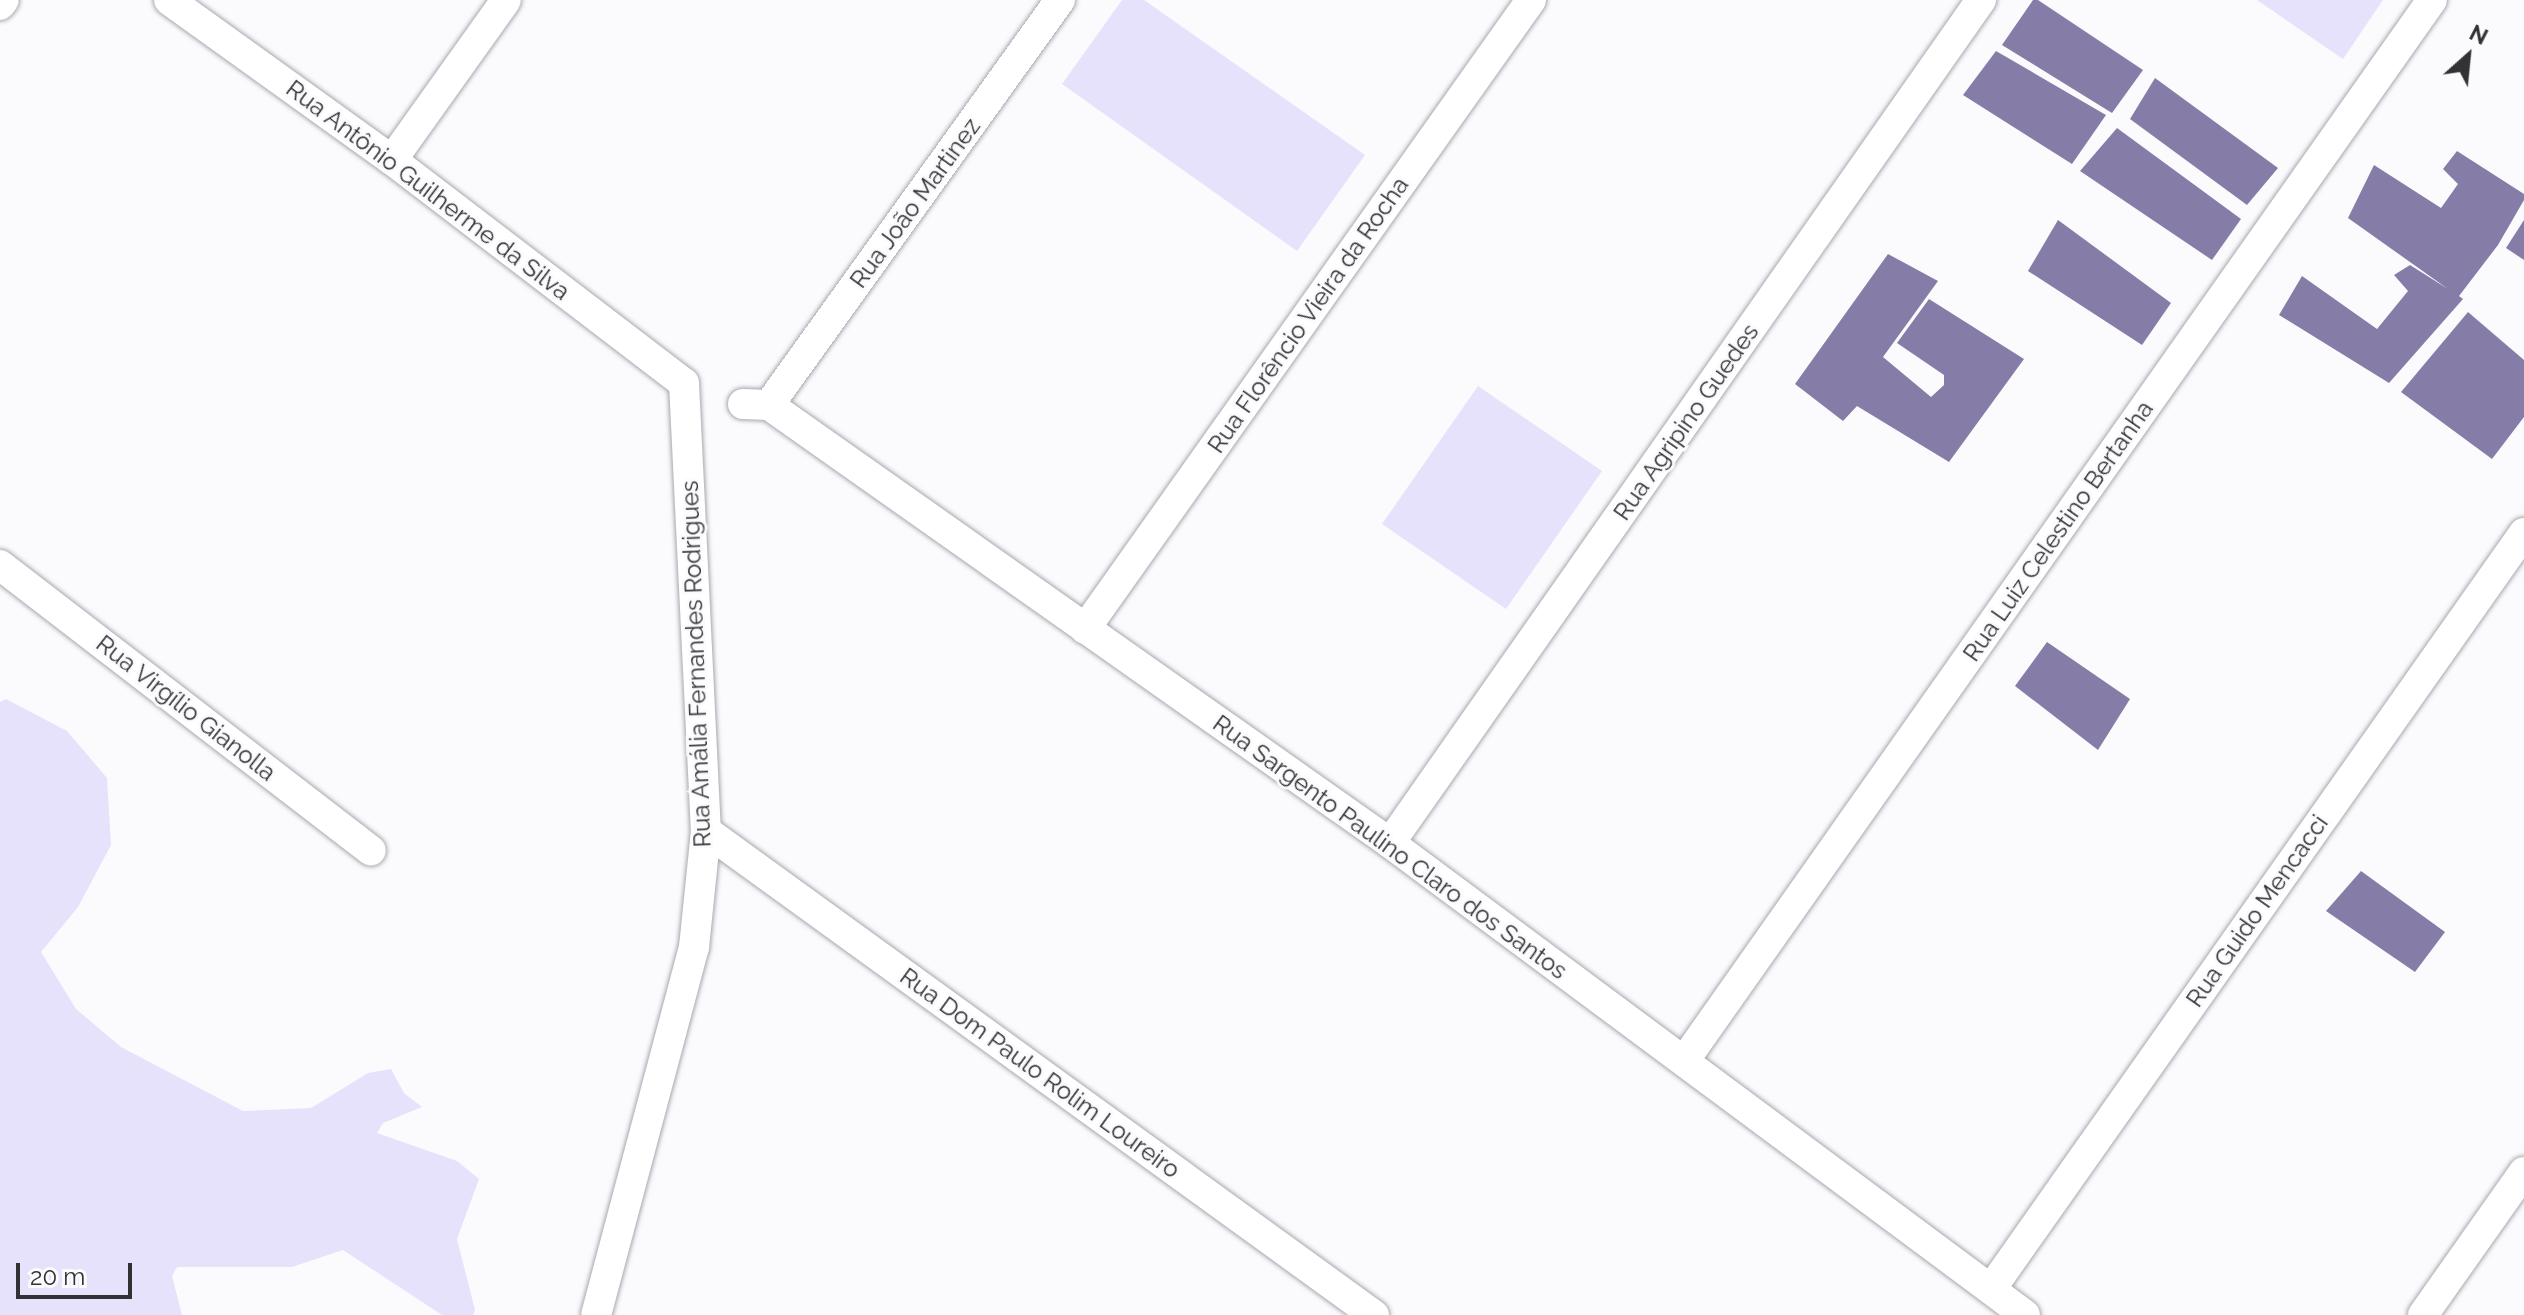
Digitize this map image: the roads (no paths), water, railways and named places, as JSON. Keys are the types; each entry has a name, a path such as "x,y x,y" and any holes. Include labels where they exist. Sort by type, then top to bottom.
{"street":[{"path":"0,5 4,0"},
{"name":"Rua Antônio Guilherme da Silva","path":"169,0 392,160 684,383"},
{"path":"392,160 506,0"},
{"name":"Rua João Martinez","path":"756,404 1060,0"},
{"name":"Rua Florêncio Vieira da Rocha","path":"1085,629 1531,0"},
{"name":"Rua Agripino Guedes","path":"1390,843 1981,0"},
{"name":"Rua Luiz Celestino Bertanha","path":"1684,1061 2432,0"},
{"name":"Rua Amália Fernandes Rodrigues","path":"596,1315 694,947 706,831 684,383"},
{"name":"Rua Sargento Paulino Claro dos Santos","path":"756,404 1390,843 2025,1315"},
{"name":"Rua Guido Mencacci","path":"1991,1289 2524,533"},
{"name":"Rua Virgílio Gianolla","path":"0,565 371,851"},
{"name":"Rua Dom Paulo Rolim Loureiro","path":"706,831 1374,1315"},
{"path":"2423,1315 2524,1172"}]}
